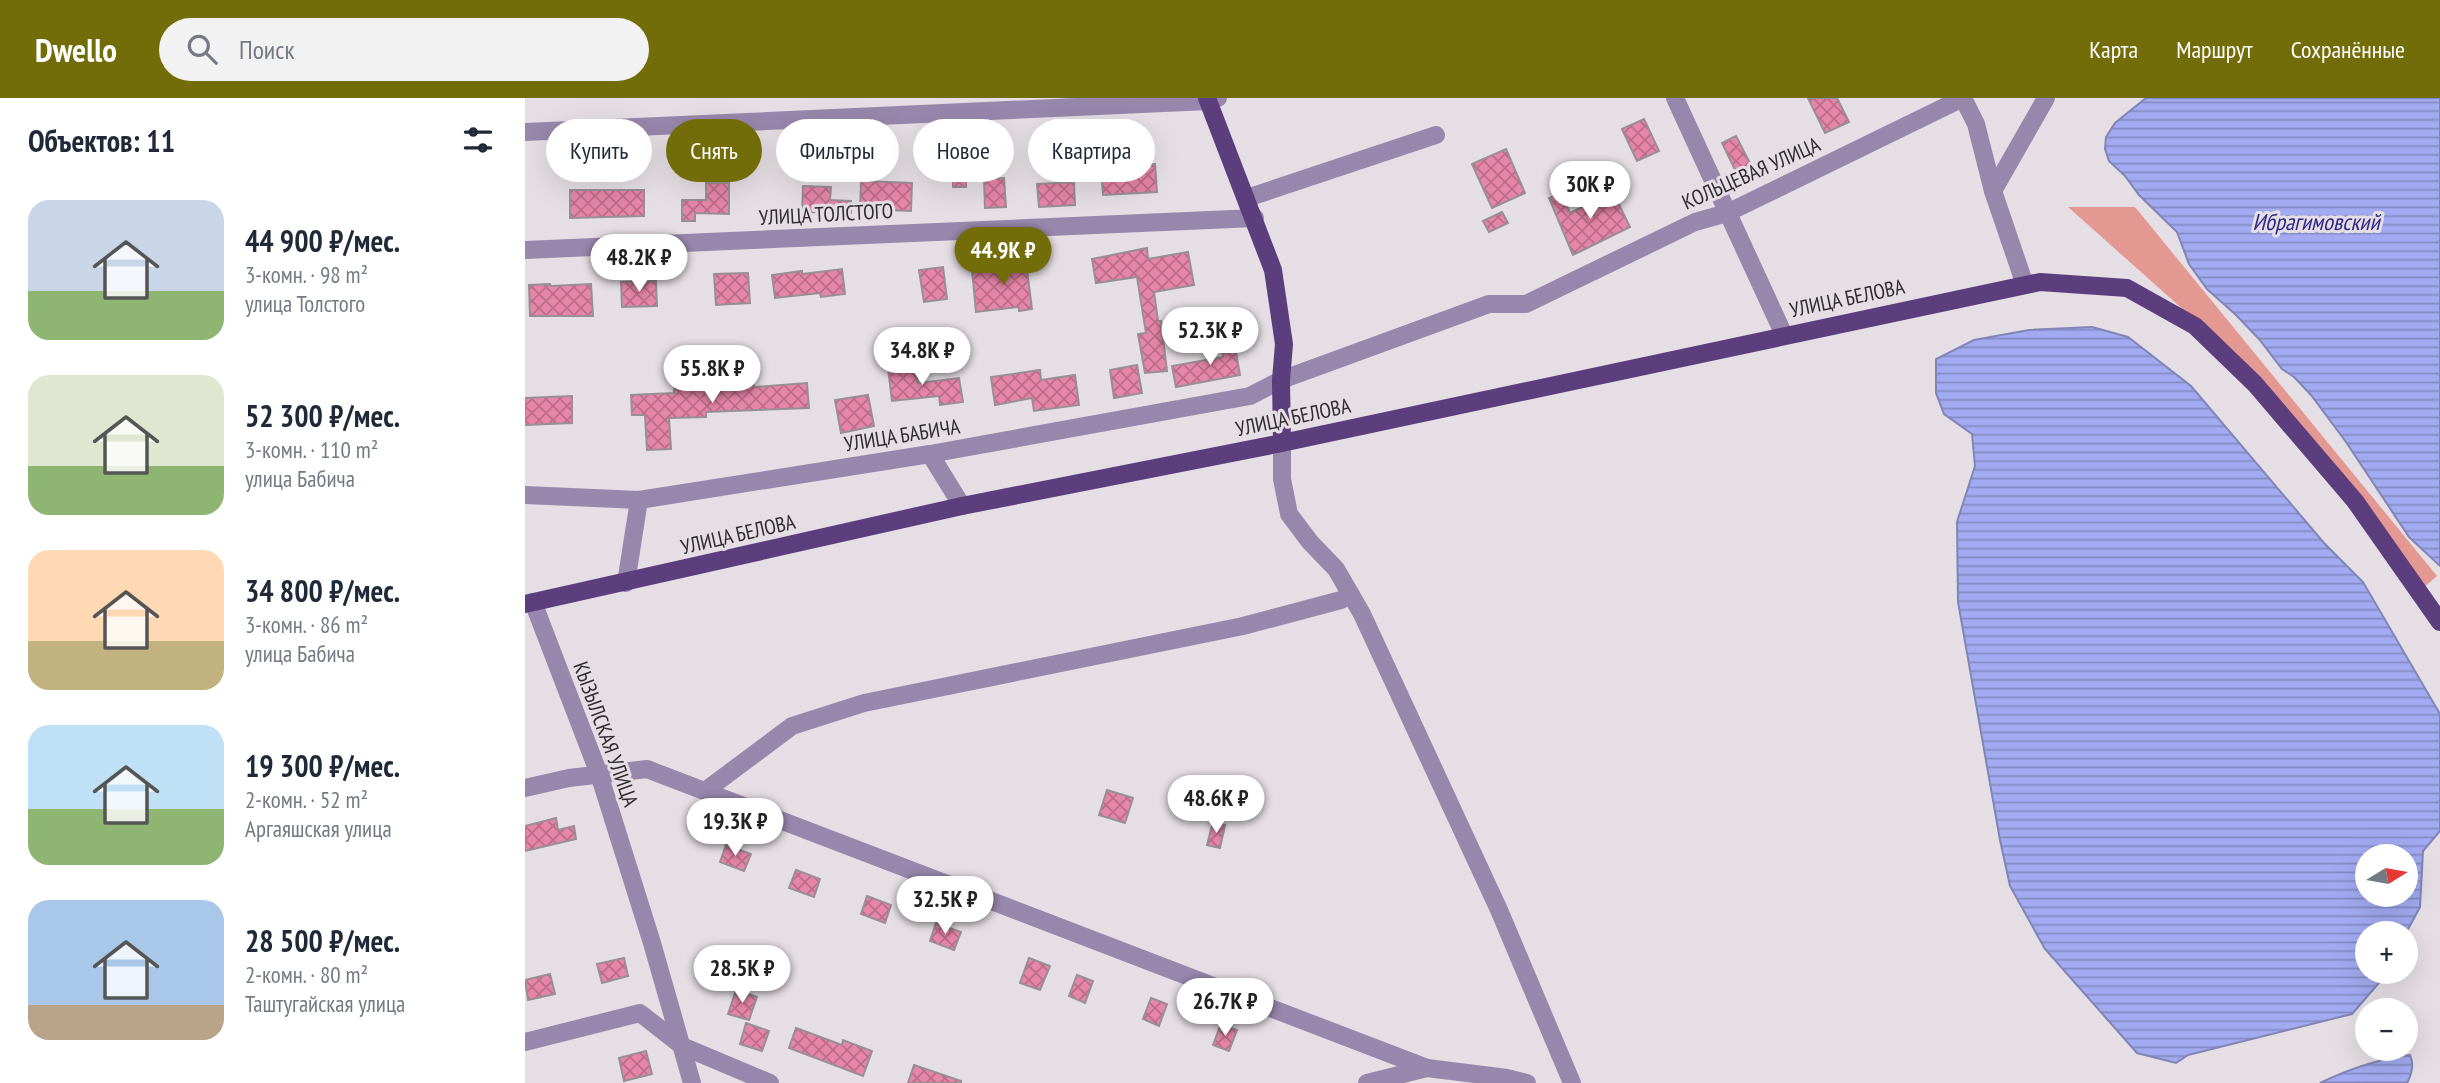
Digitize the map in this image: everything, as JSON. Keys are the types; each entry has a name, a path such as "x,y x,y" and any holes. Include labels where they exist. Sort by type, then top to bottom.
{"main road":[{"path":"1211,99 1273,270 1284,344 1281,380 1282,443"},
{"name":"УЛИЦА БЕЛОВА","path":"529,603 962,506 1282,443 2025,285 2071,282 2127,288 2195,326 2255,384 2354,501 2440,622"}],"street":[{"path":"1675,98 1784,335"},
{"path":"1963,98 1976,124 1993,191 2025,285"},
{"name":"КОЛЬЦЕВАЯ УЛИЦА","path":"1281,380 1489,304 1526,304 1695,222 1727,213 1963,98"},
{"path":"1993,191 2046,98"},
{"path":"525,132 1211,99"},
{"path":"1247,198 1436,135"},
{"name":"УЛИЦА ТОЛСТОГО","path":"525,250 1255,218"},
{"name":"УЛИЦА БАБИЧА","path":"525,495 639,500 930,454 1250,397 1281,380"},
{"path":"1282,443 1282,479 1289,514 1310,542 1336,569 1351,594 1499,910 1572,1083"},
{"path":"930,454 962,506"},
{"path":"625,583 639,500"},
{"path":"705,790 792,726 865,703 1243,626 1341,600 1351,594"},
{"name":"КЫЗЫЛСКАЯ УЛИЦА","path":"529,603 599,774 692,1083"},
{"path":"525,788 569,778 647,769 1427,1068 1527,1083"},
{"path":"525,1042 640,1013 682,1046 770,1083"},
{"path":"1367,1083 1427,1068"}],"shaded area":[{"path":"2068,207 2135,207 2437,576 2423,588 2187,313"}],"water":[{"name":"Ибрагимовский","path":"2146,98 2440,98 2440,566 2409,537 2346,442 2311,395 2282,369 2236,315 2207,289 2189,264 2177,232 2109,161 2105,149 2106,137 2115,123"},
{"path":"2092,327 2128,337 2191,386 2324,543 2363,582 2440,714 2440,831 2423,851 2420,907 2412,921 2355,921 2355,984 2378,984 2366,998 2355,998 2355,1011 2352,1014 2188,1055 2176,1063 2137,1053 2045,949 2010,886 1958,602 1957,522 1975,466 1972,434 1944,414 1936,393 1936,359 1974,340 2029,330"},
{"path":"2379,1061 2412,1061 2412,1069 2407,1083 2320,1083"}],"building":[{"path":"1808,98 1837,98 1849,122 1825,133"},
{"path":"1644,119 1659,151 1637,161 1622,129"},
{"path":"1736,136 1754,171 1739,178 1722,143"},
{"path":"1506,149 1525,193 1492,208 1472,164"},
{"path":"1155,164 1157,192 1103,195 1102,182 1155,182"},
{"path":"861,182 912,183 911,211 860,209"},
{"path":"953,182 966,182 966,187 953,187"},
{"path":"984,182 1004,182 1006,207 985,208"},
{"path":"1074,182 1075,205 1039,207 1037,184"},
{"path":"706,183 729,183 729,214 695,213 695,221 682,221 682,200 706,200"},
{"path":"803,186 831,187 830,200 851,201 851,213 802,212"},
{"path":"570,190 644,190 644,216 570,218"},
{"path":"1613,192 1630,227 1573,255 1549,198 1562,193 1570,213"},
{"path":"1502,212 1508,223 1489,232 1483,221"},
{"path":"1147,248 1148,259 1188,252 1194,285 1154,292 1158,321 1161,321 1167,371 1145,373 1138,334 1146,333 1137,277 1096,283 1092,259"},
{"path":"1025,254 1032,309 1019,311 1019,307 976,312 972,270 1013,265 1012,255"},
{"path":"943,267 947,299 924,302 919,270"},
{"path":"842,269 845,294 821,297 820,293 775,298 772,275"},
{"path":"748,273 750,303 716,305 714,274"},
{"path":"656,281 657,306 622,307 621,282"},
{"path":"591,284 593,316 530,316 529,285"},
{"path":"1233,335 1240,375 1176,387 1172,366 1223,357 1220,337"},
{"path":"916,365 918,383 959,378 963,402 940,405 939,396 892,401 888,368"},
{"path":"1137,365 1142,393 1114,398 1110,370"},
{"path":"1040,370 1041,380 1075,375 1079,405 1034,411 1032,398 995,405 991,377"},
{"path":"753,378 754,387 807,383 809,408 706,412 706,417 669,418 671,449 647,450 645,415 632,415 631,395 674,393 674,389 727,387 727,379"},
{"path":"868,395 874,426 841,433 835,400"},
{"path":"572,396 572,423 525,425 525,398"},
{"path":"1107,790 1133,798 1125,823 1099,815"},
{"path":"556,818 558,830 574,826 576,839 525,851 525,826"},
{"path":"1213,822 1225,825 1220,848 1207,845"},
{"path":"726,845 751,854 744,871 720,862"},
{"path":"796,870 820,879 814,897 789,888"},
{"path":"867,896 891,905 885,923 861,914"},
{"path":"936,923 961,932 954,950 930,941"},
{"path":"624,958 628,976 602,983 597,964"},
{"path":"1029,958 1050,966 1040,990 1020,983"},
{"path":"550,974 555,994 528,1000 525,980"},
{"path":"1077,975 1093,981 1085,1003 1069,996"},
{"path":"736,990 757,997 749,1020 728,1014"},
{"path":"1151,998 1167,1004 1159,1026 1143,1019"},
{"path":"746,1023 769,1031 762,1051 740,1044"},
{"path":"1221,1024 1237,1030 1229,1051 1213,1045"},
{"path":"796,1028 842,1045 843,1040 872,1051 863,1076 789,1048"},
{"path":"646,1051 652,1074 624,1081 619,1058"},
{"path":"914,1065 961,1081 961,1083 908,1083"}]}
